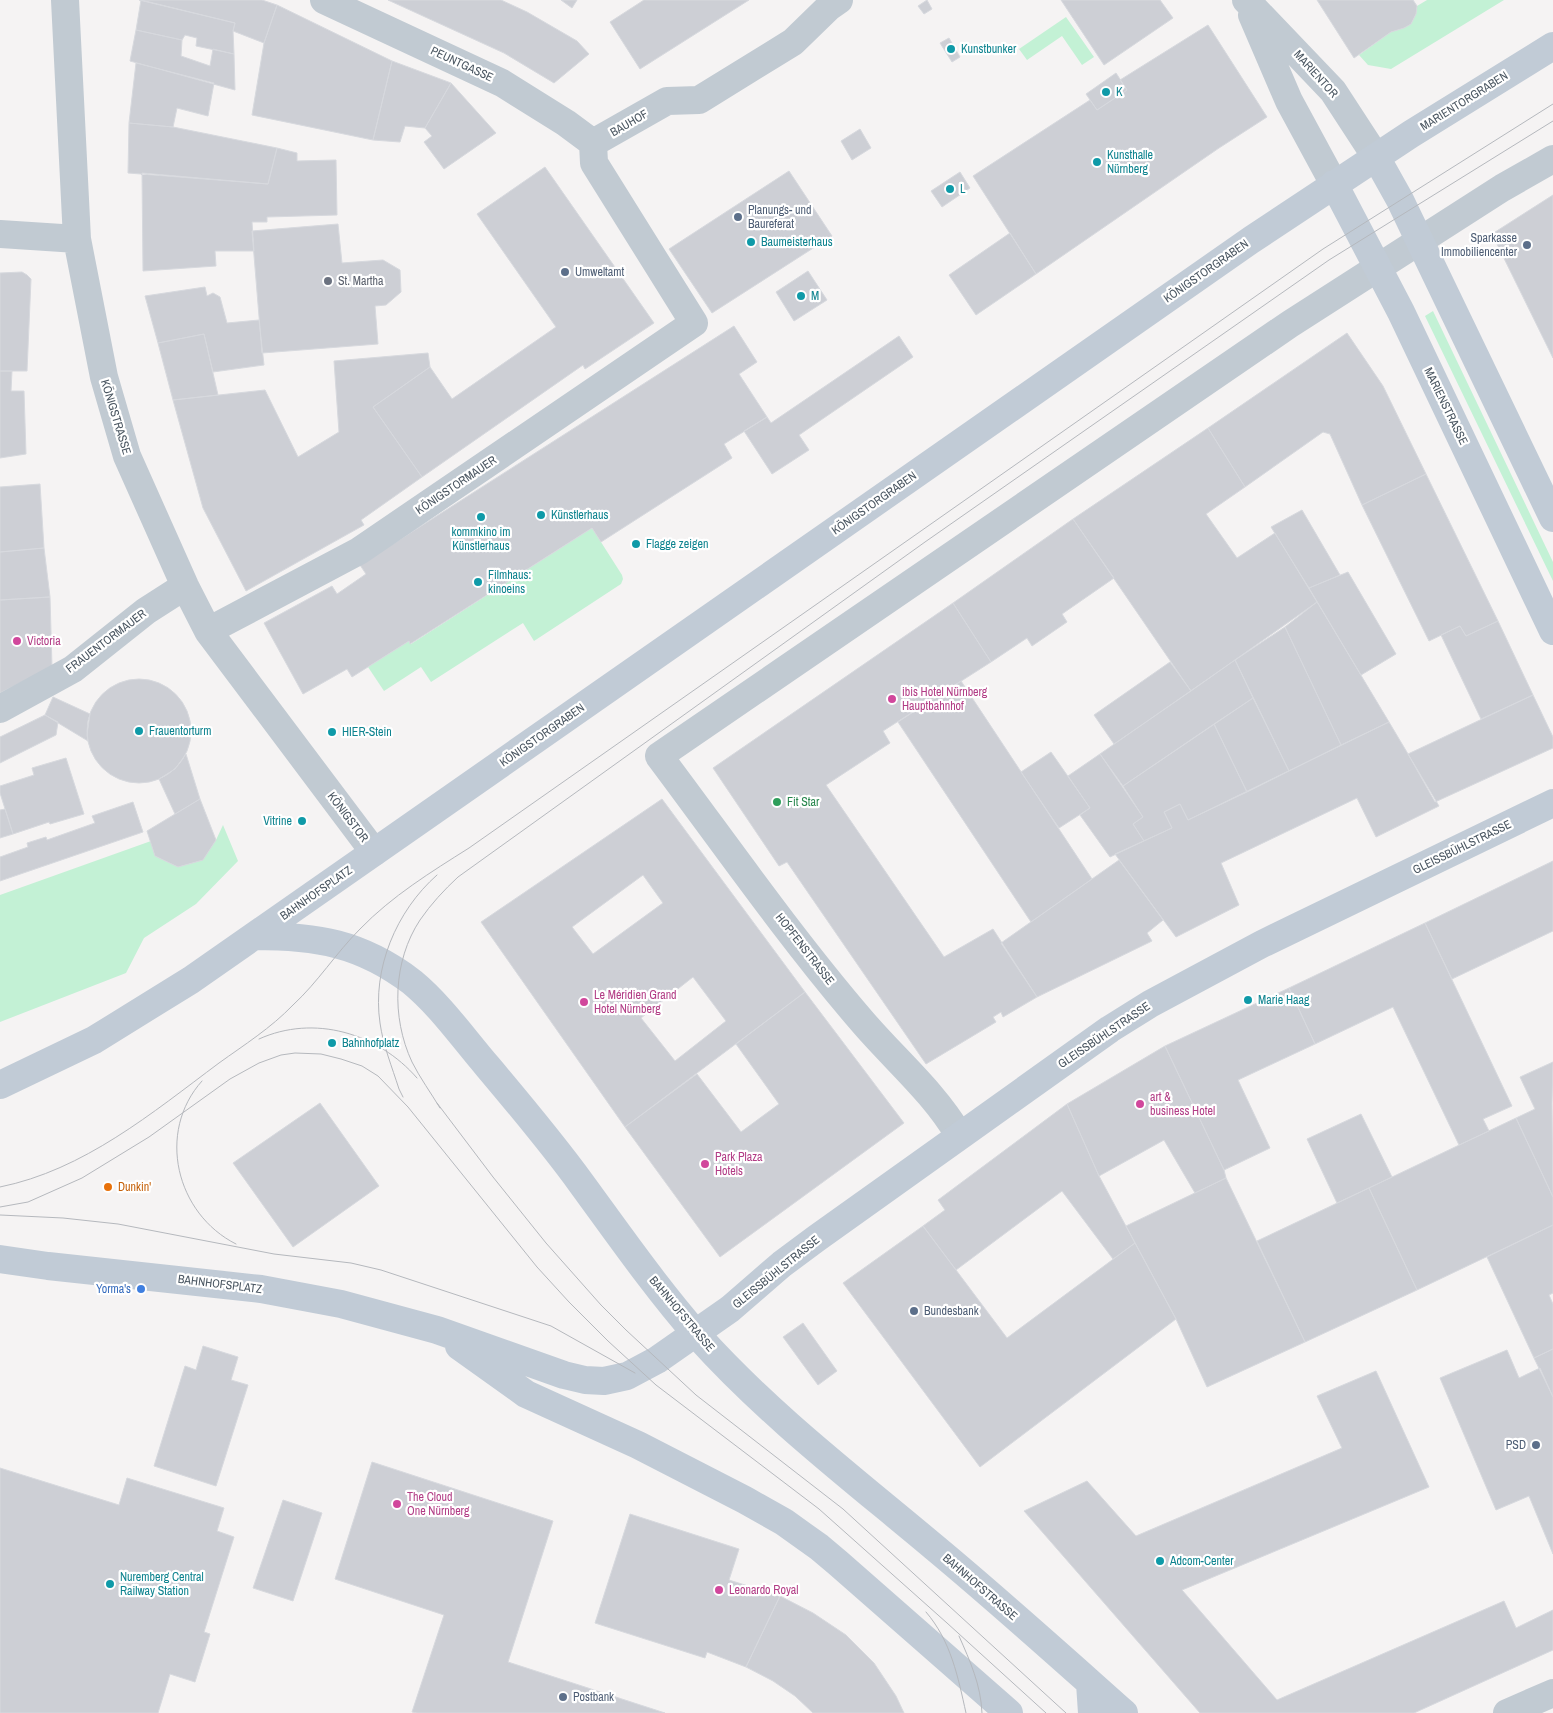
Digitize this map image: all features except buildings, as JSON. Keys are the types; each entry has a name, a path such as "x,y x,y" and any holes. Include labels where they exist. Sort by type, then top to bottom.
{"main road":[{"name":"MARIENTORGRABEN","path":"1376,157 1553,46"},
{"name":"KÖNIGSTORGRABEN","path":"374,852 1251,240 1376,157"},
{"path":"1376,157 1400,200 1553,518"},
{"name":"MARIENSTRASSE","path":"1334,184 1401,312 1553,631"},
{"name":"GLEISSBÜHLSTRASSE","path":"696,1333 730,1309 782,1264 817,1238 1110,1028 1181,986 1315,918 1553,803"},
{"name":"BAHNHOFSPLATZ","path":"0,1085 94,1040 158,1001 374,852"},
{"name":"BAHNHOFSTRASSE","path":"254,936 313,938 344,946 384,964 415,985 438,1007 543,1134 660,1290 696,1333 761,1401 807,1442 950,1560 1124,1713"},
{"name":"BAHNHOFSPLATZ","path":"0,1259 261,1289 341,1304 437,1330 564,1375 584,1380 604,1381 634,1372 696,1333"},
{"name":"BAHNHOFSPLATZ","path":"437,1330 526,1394 646,1449 745,1500 803,1535 838,1563 1009,1713"},
{"path":"1090,1683 1092,1713"}],"street":[{"name":"KÖNIGSTRASSE","path":"65,0 77,239 104,377 127,456 185,586 208,631 321,781"},
{"name":"PEUNTGASSE","path":"324,0 502,82 566,123 592,143"},
{"name":"BAUHOF","path":"592,143 667,101 699,100 793,42 829,7 839,0"},
{"name":"MARIENTOR","path":"1245,0 1333,91 1376,157"},
{"name":"MARIENTOR","path":"1245,0 1289,101 1334,184"},
{"name":"KÖNIGSTORMAUER","path":"208,631 359,551 694,322 594,163 592,143"},
{"path":"1378,269 1502,188 1553,158"},
{"path":"0,234 77,239"},
{"name":"HOPFENSTRASSE","path":"959,1135 931,1094 861,1020 797,940 659,756 1290,324 1378,269"},
{"name":"FRAUENTORMAUER","path":"0,709 73,669 146,611 185,586"},
{"name":"KÖNIGSTOR","path":"321,781 374,852"},
{"path":"1507,1713 1553,1693"}],"green space":[{"path":"1427,0 1504,0 1391,69 1368,65 1359,55 1391,32 1411,24 1416,14 1417,6"},
{"path":"1066,17 1094,57 1082,65 1062,36 1027,60 1019,49"},
{"path":"1433,311 1553,562 1553,581 1425,316"},
{"path":"592,528 622,575 621,584 534,641 523,623 431,682 421,667 384,691 368,667 409,641 411,644"},
{"path":"223,825 238,861 196,904 144,938 126,973 0,1022 0,895 151,841 155,856 178,867 202,860 216,840"}],"tram line":[{"path":"0,1187 31,1179 60,1167 89,1153 142,1120 276,1021 311,987 360,929 412,885 469,848 1323,249 1553,104"},
{"path":"440,1108 415,1068 405,1045 398,1008 398,989 404,953 411,936 429,908 458,877 925,542 1329,260 1553,121"},
{"path":"403,1097 385,1048 381,1031 378,1003 380,982 390,942 399,923 422,889 437,875"},
{"path":"259,1039 301,1028 323,1028 344,1032 384,1049 417,1078"},
{"path":"0,1207 28,1202 82,1178 149,1137 230,1079 259,1063 281,1055 295,1053 321,1054 362,1066 378,1076 408,1107 537,1267 608,1341 656,1385 819,1509 1046,1713"},
{"path":"202,1081 188,1101 179,1124 177,1147 179,1170 187,1193 199,1213 215,1230 236,1244"},
{"path":"437,1103 546,1243 626,1330 696,1395 843,1509 1066,1713"},
{"path":"0,1215 63,1218 118,1224 274,1254 351,1263 381,1270 551,1326 635,1373"},
{"path":"926,1612 935,1623 948,1647 966,1713"},
{"path":"959,1636 977,1683 982,1713"}],"place":[{"name":"Kunstbunker","path":"951,49"},
{"name":"K","path":"1106,92"},
{"name":"Kunsthalle Nürnberg","path":"1097,162"},
{"name":"L","path":"950,189"},
{"name":"Planungs- und Baureferat","path":"738,217"},
{"name":"Baumeisterhaus","path":"751,242"},
{"name":"Sparkasse Immobiliencenter","path":"1527,245"},
{"name":"Umweltamt","path":"565,272"},
{"name":"St. Martha","path":"328,281"},
{"name":"M","path":"801,296"},
{"name":"Künstlerhaus","path":"541,515"},
{"name":"kommkino im Künstlerhaus","path":"481,517"},
{"name":"Flagge zeigen","path":"636,544"},
{"name":"Filmhaus: kinoeins","path":"478,582"},
{"name":"Victoria","path":"17,641"},
{"name":"ibis Hotel Nürnberg Hauptbahnhof","path":"892,699"},
{"name":"Frauentorturm","path":"139,731"},
{"name":"HIER-Stein","path":"332,732"},
{"name":"Fit Star","path":"777,802"},
{"name":"Vitrine","path":"302,821"},
{"name":"Marie Haag","path":"1248,1000"},
{"name":"Le Méridien Grand Hotel Nürnberg","path":"584,1002"},
{"name":"Bahnhofplatz","path":"332,1043"},
{"name":"art & business Hotel","path":"1140,1104"},
{"name":"Park Plaza Hotels","path":"705,1164"},
{"name":"Dunkin'","path":"108,1187"},
{"name":"Yorma's","path":"141,1289"},
{"name":"Bundesbank","path":"914,1311"},
{"name":"PSD","path":"1536,1445"},
{"name":"The Cloud One Nürnberg","path":"397,1504"},
{"name":"Adcom-Center","path":"1160,1561"},
{"name":"Nuremberg Central Railway Station","path":"110,1584"},
{"name":"Leonardo Royal","path":"719,1590"},
{"name":"Postbank","path":"563,1697"}]}
